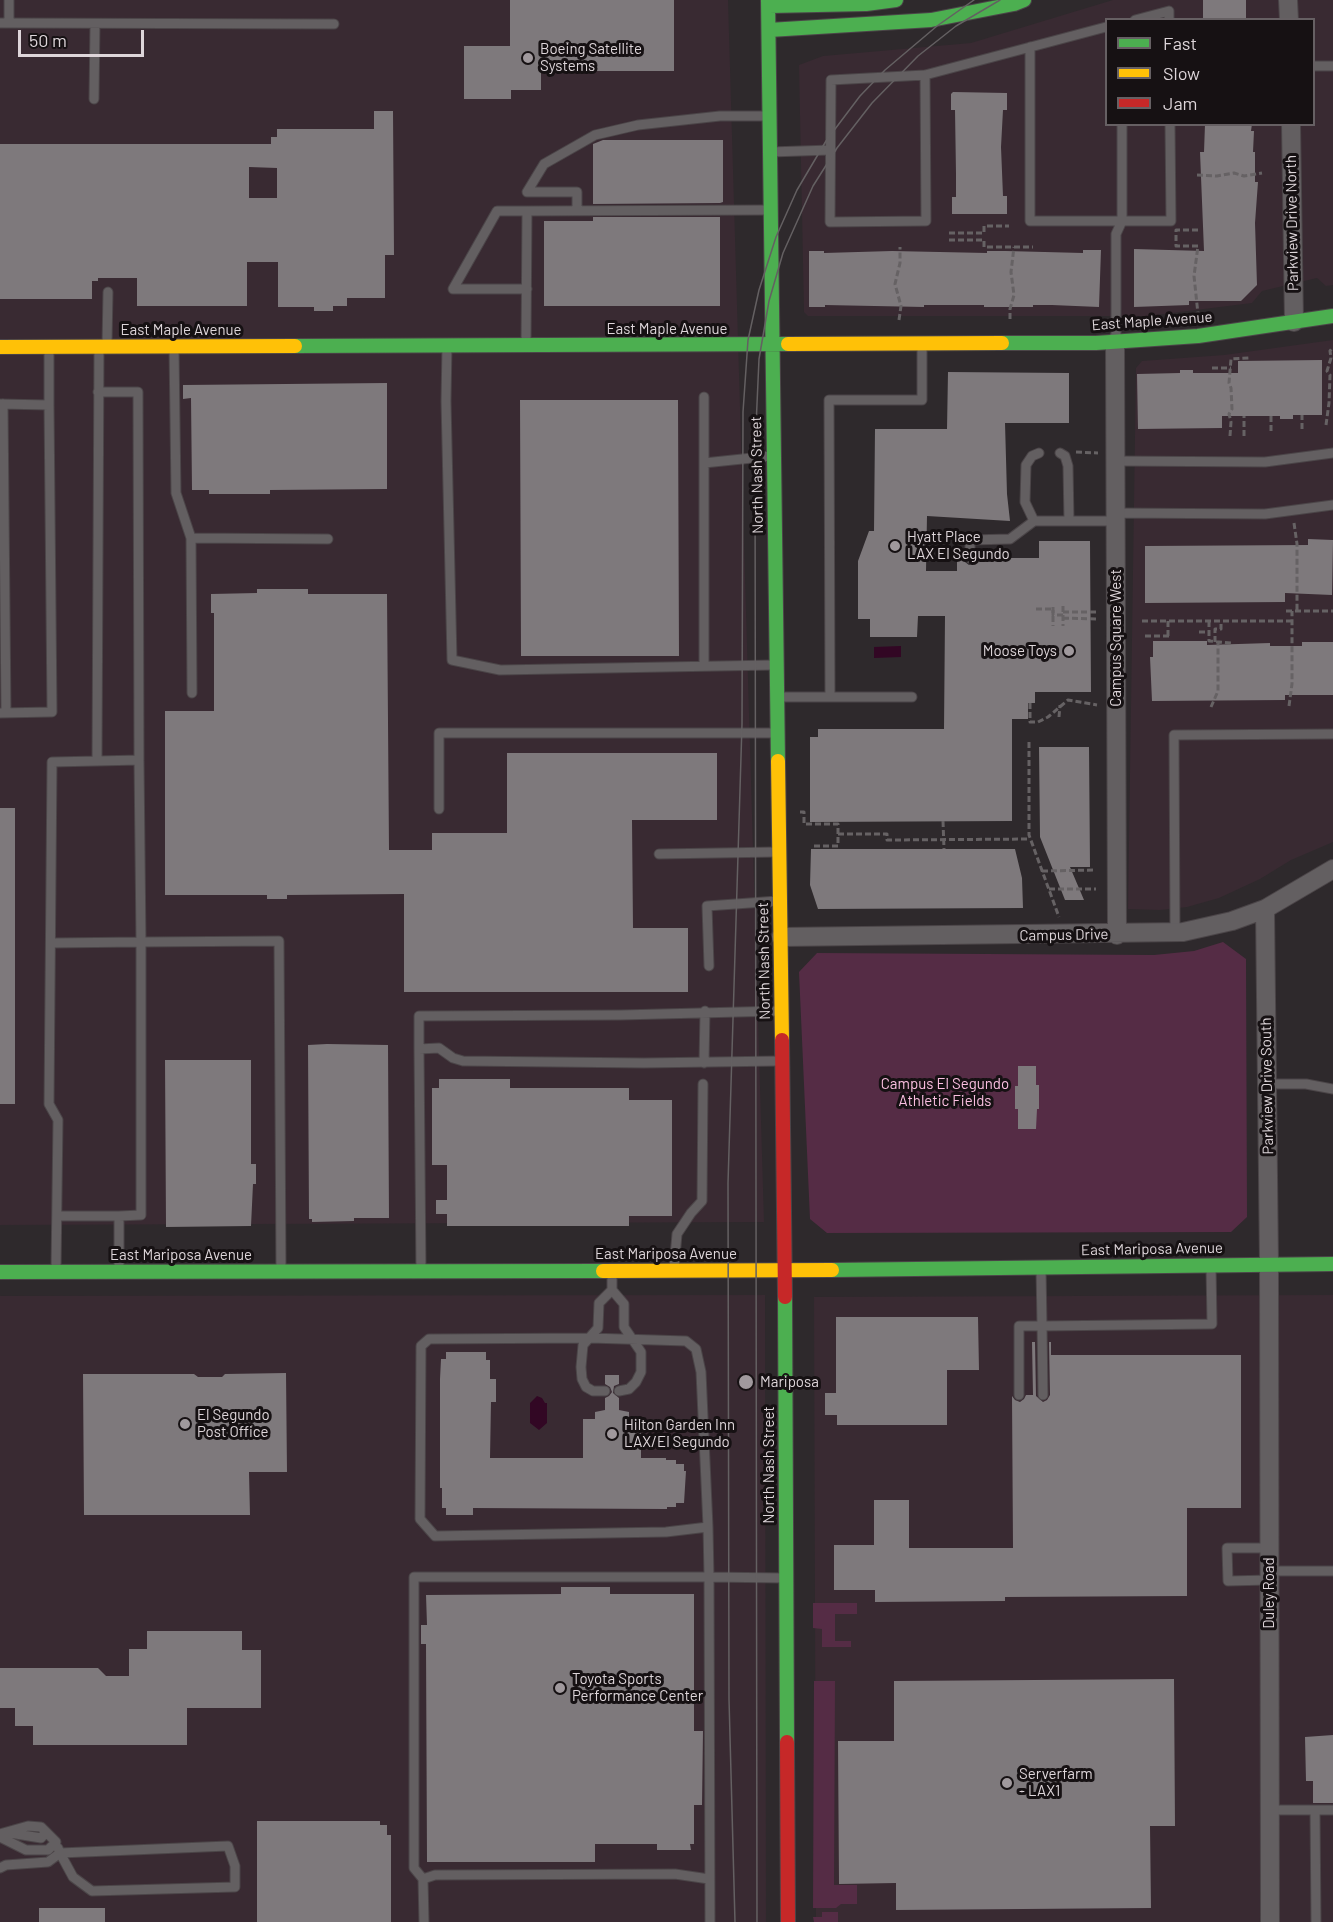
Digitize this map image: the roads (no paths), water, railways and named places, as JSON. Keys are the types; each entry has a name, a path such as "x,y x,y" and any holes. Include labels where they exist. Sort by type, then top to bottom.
{"street":[{"path":"768,3 866,4 896,0"},
{"path":"769,30 931,20 1014,4 1024,0"},
{"path":"1288,0 1289,18"},
{"name":"North Nash Street","path":"768,3 785,1271 788,1922"},
{"name":"Parkview Drive North","path":"1291,126 1294,322"},
{"name":"East Maple Avenue","path":"0,347 1116,342 1198,336 1333,316"},
{"name":"Campus Square West","path":"1116,342 1117,935"},
{"name":"Campus Drive","path":"781,937 1175,933 1232,921 1265,909 1333,869"},
{"name":"Parkview Drive South","path":"1265,909 1269,1264"},
{"name":"Duley Road","path":"1269,1264 1270,1922"},
{"name":"East Mariposa Avenue","path":"0,1272 785,1271 1333,1264"}],"lane":[{"path":"9,0 4,23 334,24"},
{"path":"1142,18 1169,10 1169,18"},
{"path":"94,99 95,24"},
{"path":"926,75 926,221 830,222 831,80 926,75 1105,28"},
{"path":"1030,47 1030,221 1171,221 1170,126"},
{"path":"1315,66 1333,66"},
{"path":"577,211 577,192 527,192 544,164 595,135 648,124 720,116 770,116"},
{"path":"1116,342 1116,234 1122,221 1122,126"},
{"path":"770,152 831,150"},
{"path":"526,289 453,289 497,211 771,210"},
{"path":"526,346 528,211"},
{"path":"97,761 98,392 108,292"},
{"path":"830,697 829,400 922,400 922,344"},
{"path":"174,346 176,493 191,538 192,693"},
{"path":"447,346 446,401 452,660 500,670 777,664"},
{"path":"49,347 52,712 3,713 1,404 49,405"},
{"path":"57,1216 141,1215 138,392 98,392"},
{"path":"704,397 704,666"},
{"path":"1034,522 1025,502 1026,465 1032,456 1039,453"},
{"path":"1060,453 1065,456 1068,466 1069,522"},
{"path":"1115,461 1265,462 1333,453"},
{"path":"704,463 774,456"},
{"path":"970,558 970,540 1010,539 1034,522 1265,514 1333,505"},
{"path":"191,538 328,539"},
{"path":"777,697 912,697"},
{"path":"439,809 439,733 778,733"},
{"path":"1175,933 1174,735 1333,734"},
{"path":"56,1272 58,1120 49,1104 52,762 139,761"},
{"path":"659,854 779,852"},
{"path":"709,966 707,906 780,901"},
{"path":"51,943 279,941 281,1272"},
{"path":"704,1063 705,1011"},
{"path":"421,1271 419,1016 633,1015 705,1011 781,1011"},
{"path":"419,1049 439,1048 453,1058 462,1061 644,1064 782,1061"},
{"path":"674,1271 677,1234 702,1202 703,1084"},
{"path":"1267,1084 1306,1084 1333,1089"},
{"path":"118,1216 118,1272"},
{"path":"1019,1395 1019,1326 1212,1324 1211,1264"},
{"path":"1041,1267 1043,1395"},
{"path":"612,1271 612,1290 624,1304 624,1327 641,1352 641,1372 636,1382 629,1389 619,1391"},
{"path":"605,1391 593,1391 586,1387 582,1379 583,1345 598,1328 599,1303 612,1290"},
{"path":"708,1527 666,1532 435,1536 420,1519 421,1346 429,1340 590,1338 686,1341 696,1349 701,1372 708,1527 710,1922"},
{"path":"1269,1548 1227,1548 1227,1581 1333,1571"},
{"path":"424,1922 423,1879 414,1868 414,1577 786,1578"},
{"path":"1270,1810 1333,1810"},
{"path":"1315,1810 1316,1922"},
{"path":"0,1868 6,1865 48,1862 60,1853 228,1846 235,1866 235,1887 92,1891 73,1877 60,1853 56,1842 41,1827 28,1826 3,1835"},
{"path":"3,1835 26,1850 48,1850 56,1842"},
{"path":"423,1879 435,1875 675,1874 709,1879"}],"tram line":[{"path":"735,1922 729,1699 728,1183 742,724 743,412 748,340 759,290 776,237 797,190 826,141 860,96 885,70 937,26 974,0"},
{"path":"757,1922 755,449 759,359 769,301 783,253 813,186 837,148 872,103 918,56 956,26 1000,0"}],"place":[{"name":"Boeing Satellite Systems","path":"528,58"},
{"name":"Hyatt Place LAX El Segundo","path":"895,546"},
{"name":"Moose Toys","path":"1069,651"},
{"name":"Mariposa","path":"746,1382"},
{"name":"El Segundo Post Office","path":"185,1424"},
{"name":"Hilton Garden Inn LAX/El Segundo","path":"612,1434"},
{"name":"Toyota Sports Performance Center","path":"560,1688"},
{"name":"Serverfarm - LAX1","path":"1007,1783"}],"park label":[{"name":"Campus El Segundo Athletic Fields","path":"945,1092"}]}
